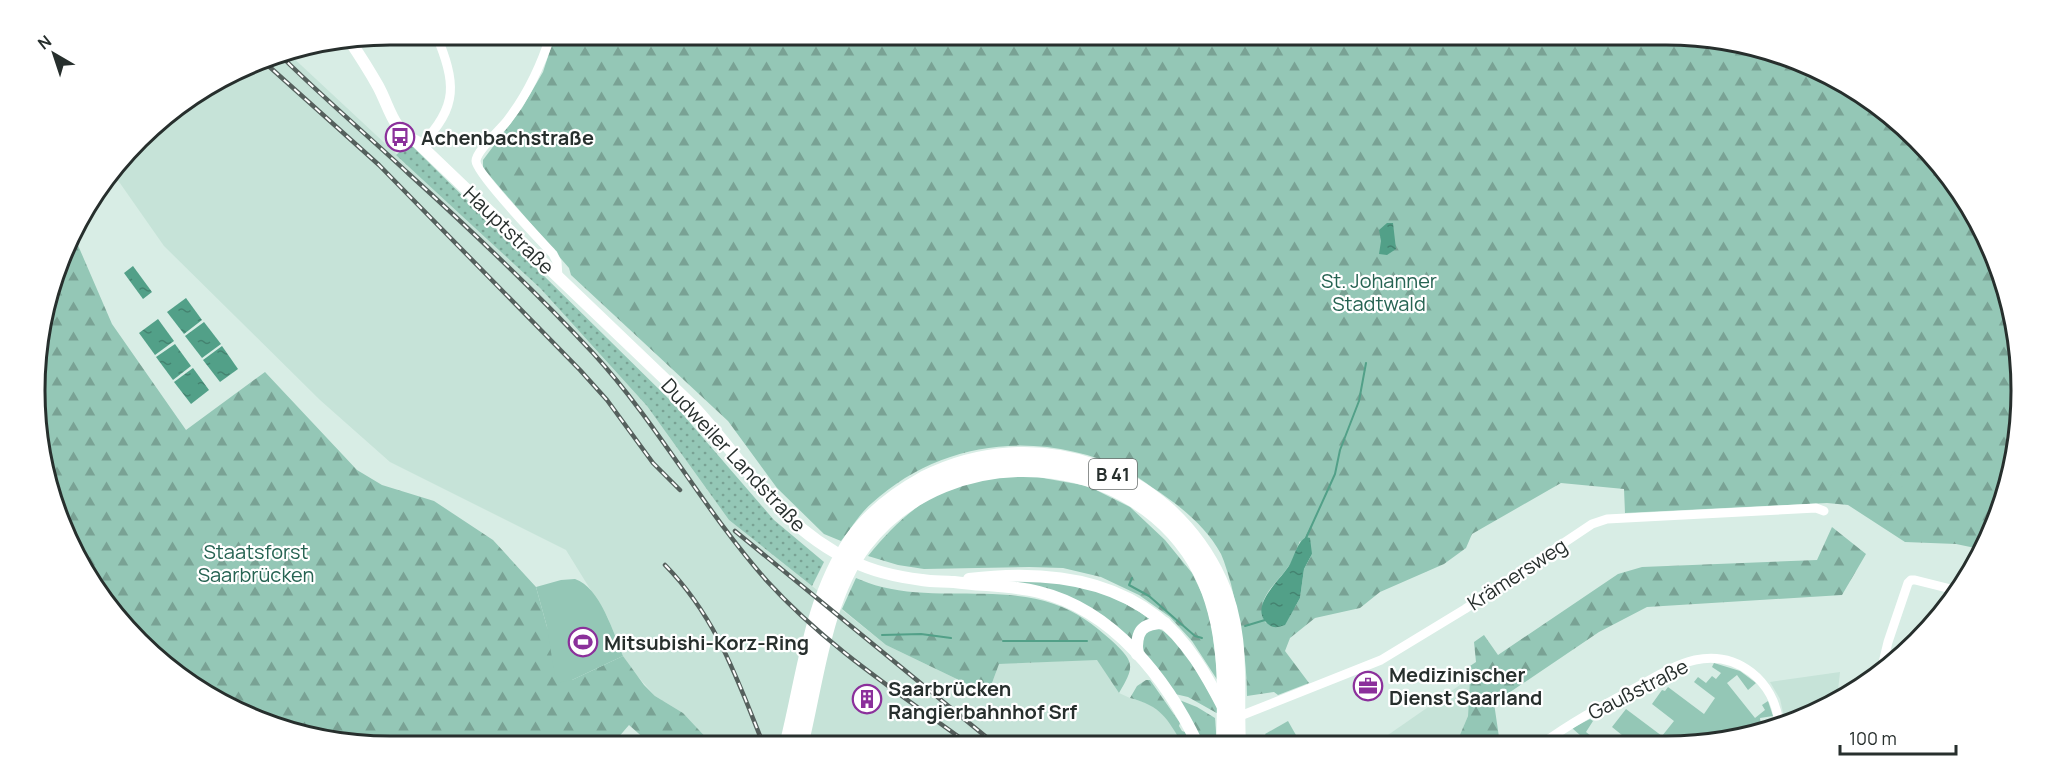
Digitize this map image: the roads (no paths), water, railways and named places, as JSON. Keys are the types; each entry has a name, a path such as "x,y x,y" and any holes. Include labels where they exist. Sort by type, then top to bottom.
{"highway":[{"name":"B 41","path":"788,736 821,600 842,555 864,525 900,494 936,473 994,456 1034,454 1072,460 1113,474 1147,493 1190,532 1201,548 1220,580 1236,635 1225,736"},
{"name":"B 41","path":"802,736 833,604 843,581 868,540 905,505 946,483 983,471 1035,468 1105,484 1125,494 1159,519 1188,551 1200,569 1214,603 1232,677 1239,736"}],"main road":[{"name":"Hauptstraße","path":"354,47 384,98 419,144 601,318"},
{"name":"Dudweiler Landstraße","path":"601,318 709,423 780,511 810,537 852,561 882,572 925,581 1037,591 1066,601 1106,625 1137,654 1164,687 1193,736"},
{"name":"Dudweiler Landstraße","path":"953,582 992,577 1054,577 1084,582 1114,591 1132,600 1165,624 1182,641 1230,721 1237,736"},
{"path":"1137,654 1137,636 1142,627 1152,623 1165,624"}],"street":[{"path":"419,144 441,122 450,99 450,75 440,45"},
{"path":"547,45 540,66 527,91 506,122 478,155 476,162 478,168 500,195 553,254 557,262 558,277"},
{"name":"Krämersweg","path":"1230,721 1381,660 1465,609 1599,522 1623,517 1652,515 1816,508 1824,511"},
{"path":"1884,658 1908,583 1915,580 1949,588"},
{"name":"Gaußstraße","path":"1554,736 1589,713 1665,672 1686,663 1704,659 1723,660 1750,670 1768,690 1778,718"}],"water":[{"path":"1387,223 1393,223 1396,249 1387,255 1379,254 1381,241 1379,230"},
{"path":"133,266 152,292 143,299 124,273"},
{"path":"186,298 202,320 184,334 167,312"},
{"path":"158,319 174,341 155,355 139,333"},
{"path":"204,322 221,344 202,358 185,336"},
{"path":"175,344 191,366 173,380 156,357"},
{"path":"222,346 238,369 220,382 203,360"},
{"path":"193,368 209,390 191,404 174,382"},
{"path":"1306,537 1310,538 1312,554 1304,569 1300,598 1285,625 1272,627 1263,617 1261,609 1264,601 1290,564 1300,542"}],"waterway":[{"path":"1306,538 1335,474 1340,450 1359,401 1366,363"},
{"path":"1132,578 1129,585 1149,596 1195,636 1202,638"},
{"path":"1245,626 1265,620"},
{"path":"882,635 921,634 951,638"},
{"path":"1003,641 1087,641"}],"railway":[{"path":"286,61 480,239 593,353 639,408 722,525 767,581 790,605 838,648 958,736"},
{"path":"269,67 379,165 580,370 607,400 653,463 680,490"},
{"path":"735,531 985,736"},
{"path":"665,565 699,606 712,628 735,673 760,736"}],"place":[{"name":"Achenbachstraße","path":"400,137"},
{"name":"Mitsubishi-Korz-Ring","path":"583,642"},
{"name":"Medizinischer Dienst Saarland","path":"1368,686"},
{"name":"Saarbrücken Rangierbahnhof Srf","path":"867,699"}],"park label":[{"name":"St. Johanner Stadtwald","path":"1379,292"},
{"name":"Staatsforst Saarbrücken","path":"256,562"}]}
